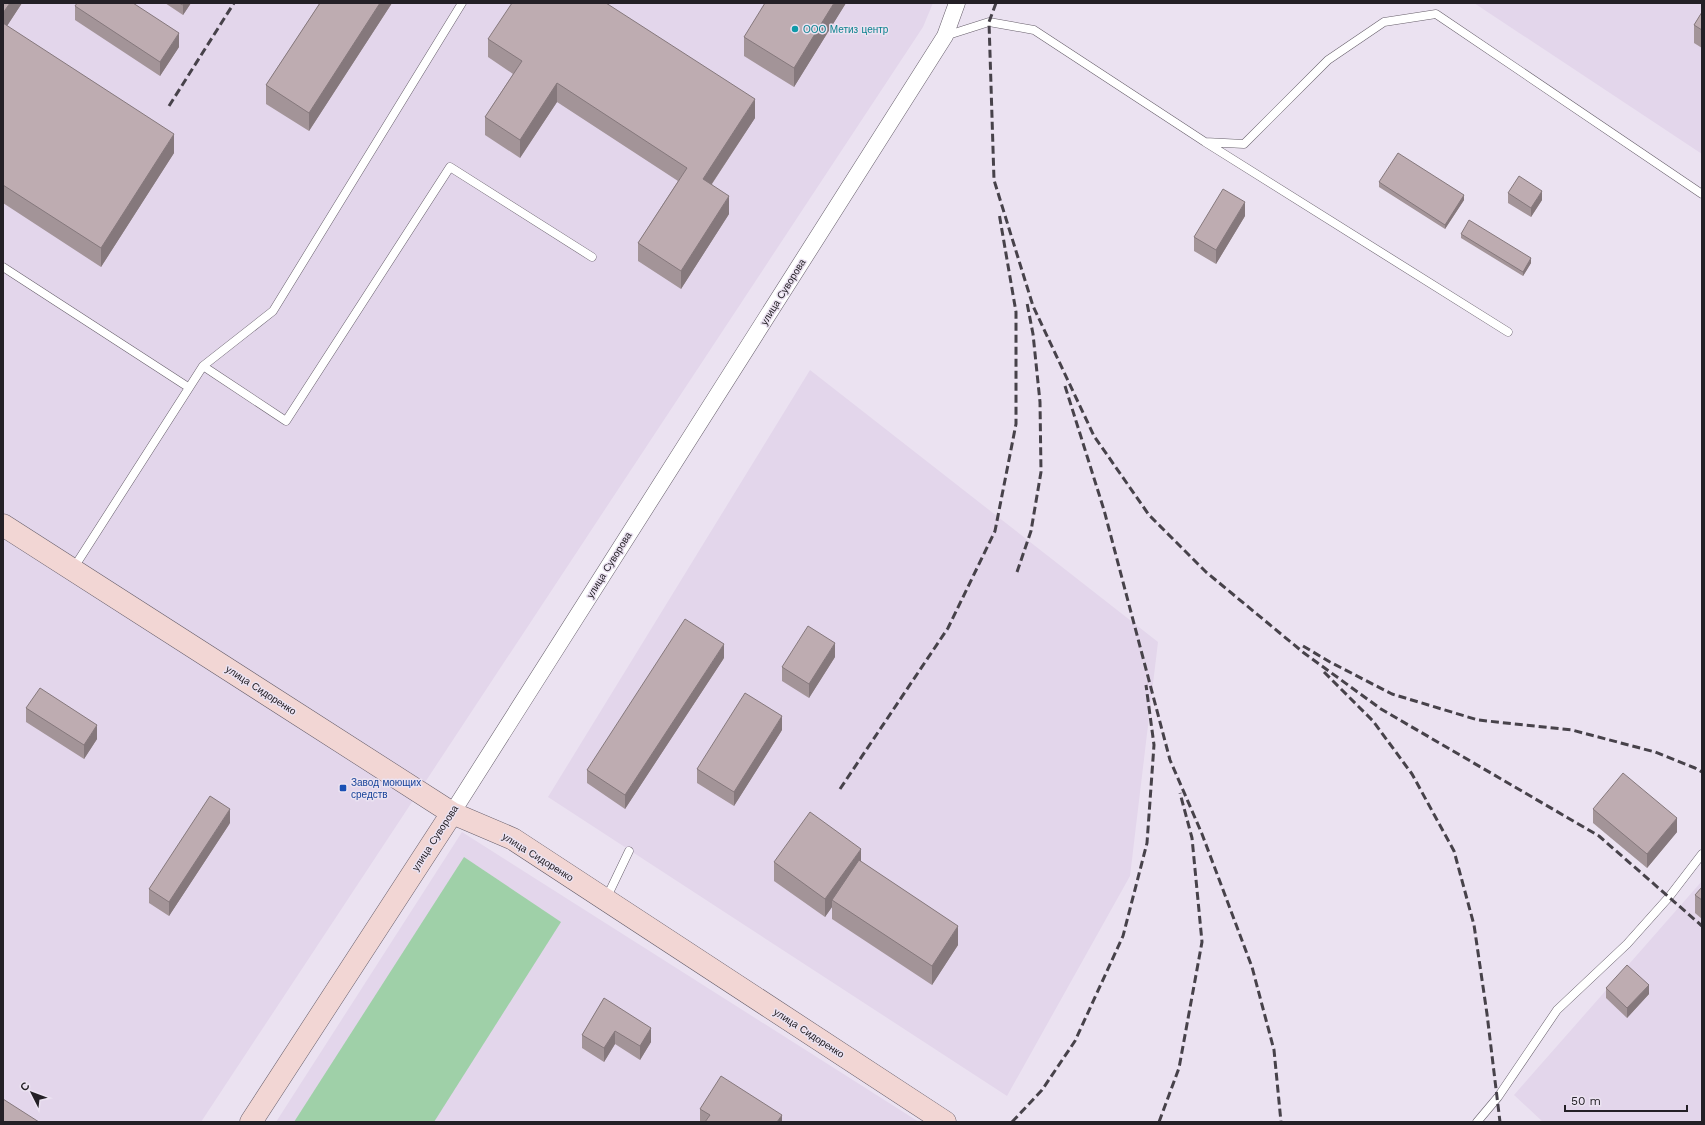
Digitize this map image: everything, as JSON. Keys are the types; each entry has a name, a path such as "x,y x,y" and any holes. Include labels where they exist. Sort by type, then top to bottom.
{"street":[{"name":"улица Суворова","path":"251,1122 452,812 945,36 957,3"},
{"name":"улица Сидоренко","path":"3,525 452,812 513,839 945,1122"}],"lane":[{"path":"72,570 188,387 203,366 273,311 462,3"},
{"path":"1205,142 1244,144 1328,60 1340,51 1384,22 1436,14 1702,194"},
{"path":"945,36 989,22 1034,30 1205,142 1508,332"},
{"path":"203,366 286,421 450,167 592,258"},
{"path":"3,267 188,387"},
{"path":"606,900 629,851"},
{"path":"1477,1122 1498,1097 1557,1010 1627,944 1669,897 1702,854"}],"shaded area":[{"path":"3,3 933,3 923,27 201,1122 3,1122"},
{"path":"1474,3 1702,3 1702,154"},
{"path":"810,370 1158,642 1130,876 1007,1096 548,797"},
{"path":"462,832 919,1122 276,1122"},
{"path":"1702,881 1702,1122 1543,1122 1514,1095"}],"green space":[{"path":"464,857 561,922 434,1122 294,1122"}],"building":[{"path":"3,3 10,3 3,13"},
{"path":"77,3 133,3 179,33 160,62 75,6"},
{"path":"320,3 380,3 309,113 266,85"},
{"path":"512,3 606,3 755,99 703,179 729,196 681,271 638,243 687,168 557,83 520,140 485,117 522,61 488,39"},
{"name":"ООО Метиз центр","path":"765,3 834,3 794,68 744,37"},
{"path":"1702,12 1702,30 1694,25"},
{"path":"3,23 174,134 101,248 3,185"},
{"path":"1398,153 1464,195 1445,225 1379,182"},
{"path":"1519,176 1542,191 1531,208 1508,193"},
{"path":"1223,189 1245,202 1216,250 1194,237"},
{"path":"1469,220 1531,258 1523,272 1461,234"},
{"path":"685,619 724,644 625,795 587,770"},
{"path":"808,626 835,643 809,684 782,667"},
{"path":"40,688 97,725 84,745 26,708"},
{"path":"745,693 782,716 734,792 697,769"},
{"path":"1623,773 1677,818 1647,854 1593,809"},
{"path":"210,796 230,809 169,902 149,889"},
{"path":"810,812 861,849 825,899 774,862"},
{"path":"859,860 958,926 932,966 832,900"},
{"path":"1702,887 1702,900 1695,895"},
{"path":"1627,965 1649,985 1627,1008 1606,988"},
{"path":"604,998 651,1028 640,1046 615,1031 604,1048 582,1035"},
{"path":"721,1076 782,1115 777,1122 705,1122 710,1115 700,1109"},
{"path":"3,1099 39,1122 3,1122"}],"railway":[{"path":"169,106 234,3"},
{"path":"996,3 989,22 994,180 1033,306 1094,436 1149,515 1206,572 1304,653 1381,709 1599,836 1702,926"},
{"path":"840,789 948,628 995,531 1016,424 1016,312 999,213"},
{"path":"1017,572 1031,531 1041,472 1040,402 1033,334 1027,303"},
{"path":"1065,386 1104,510 1170,760 1202,834 1252,967 1274,1050 1281,1122"},
{"path":"1303,646 1330,662 1392,694 1478,720 1572,730 1655,752 1702,772"},
{"path":"1324,672 1373,721 1412,774 1454,851 1474,925 1487,1014 1500,1122"},
{"path":"1012,1122 1042,1090 1075,1041 1123,936 1147,843 1154,745 1146,685"},
{"path":"1159,1122 1179,1068 1202,942 1192,838 1180,793"}],"place":[{"name":"ООО Метиз центр","path":"795,29"},
{"name":"Завод моющих средств","path":"343,788"}]}
